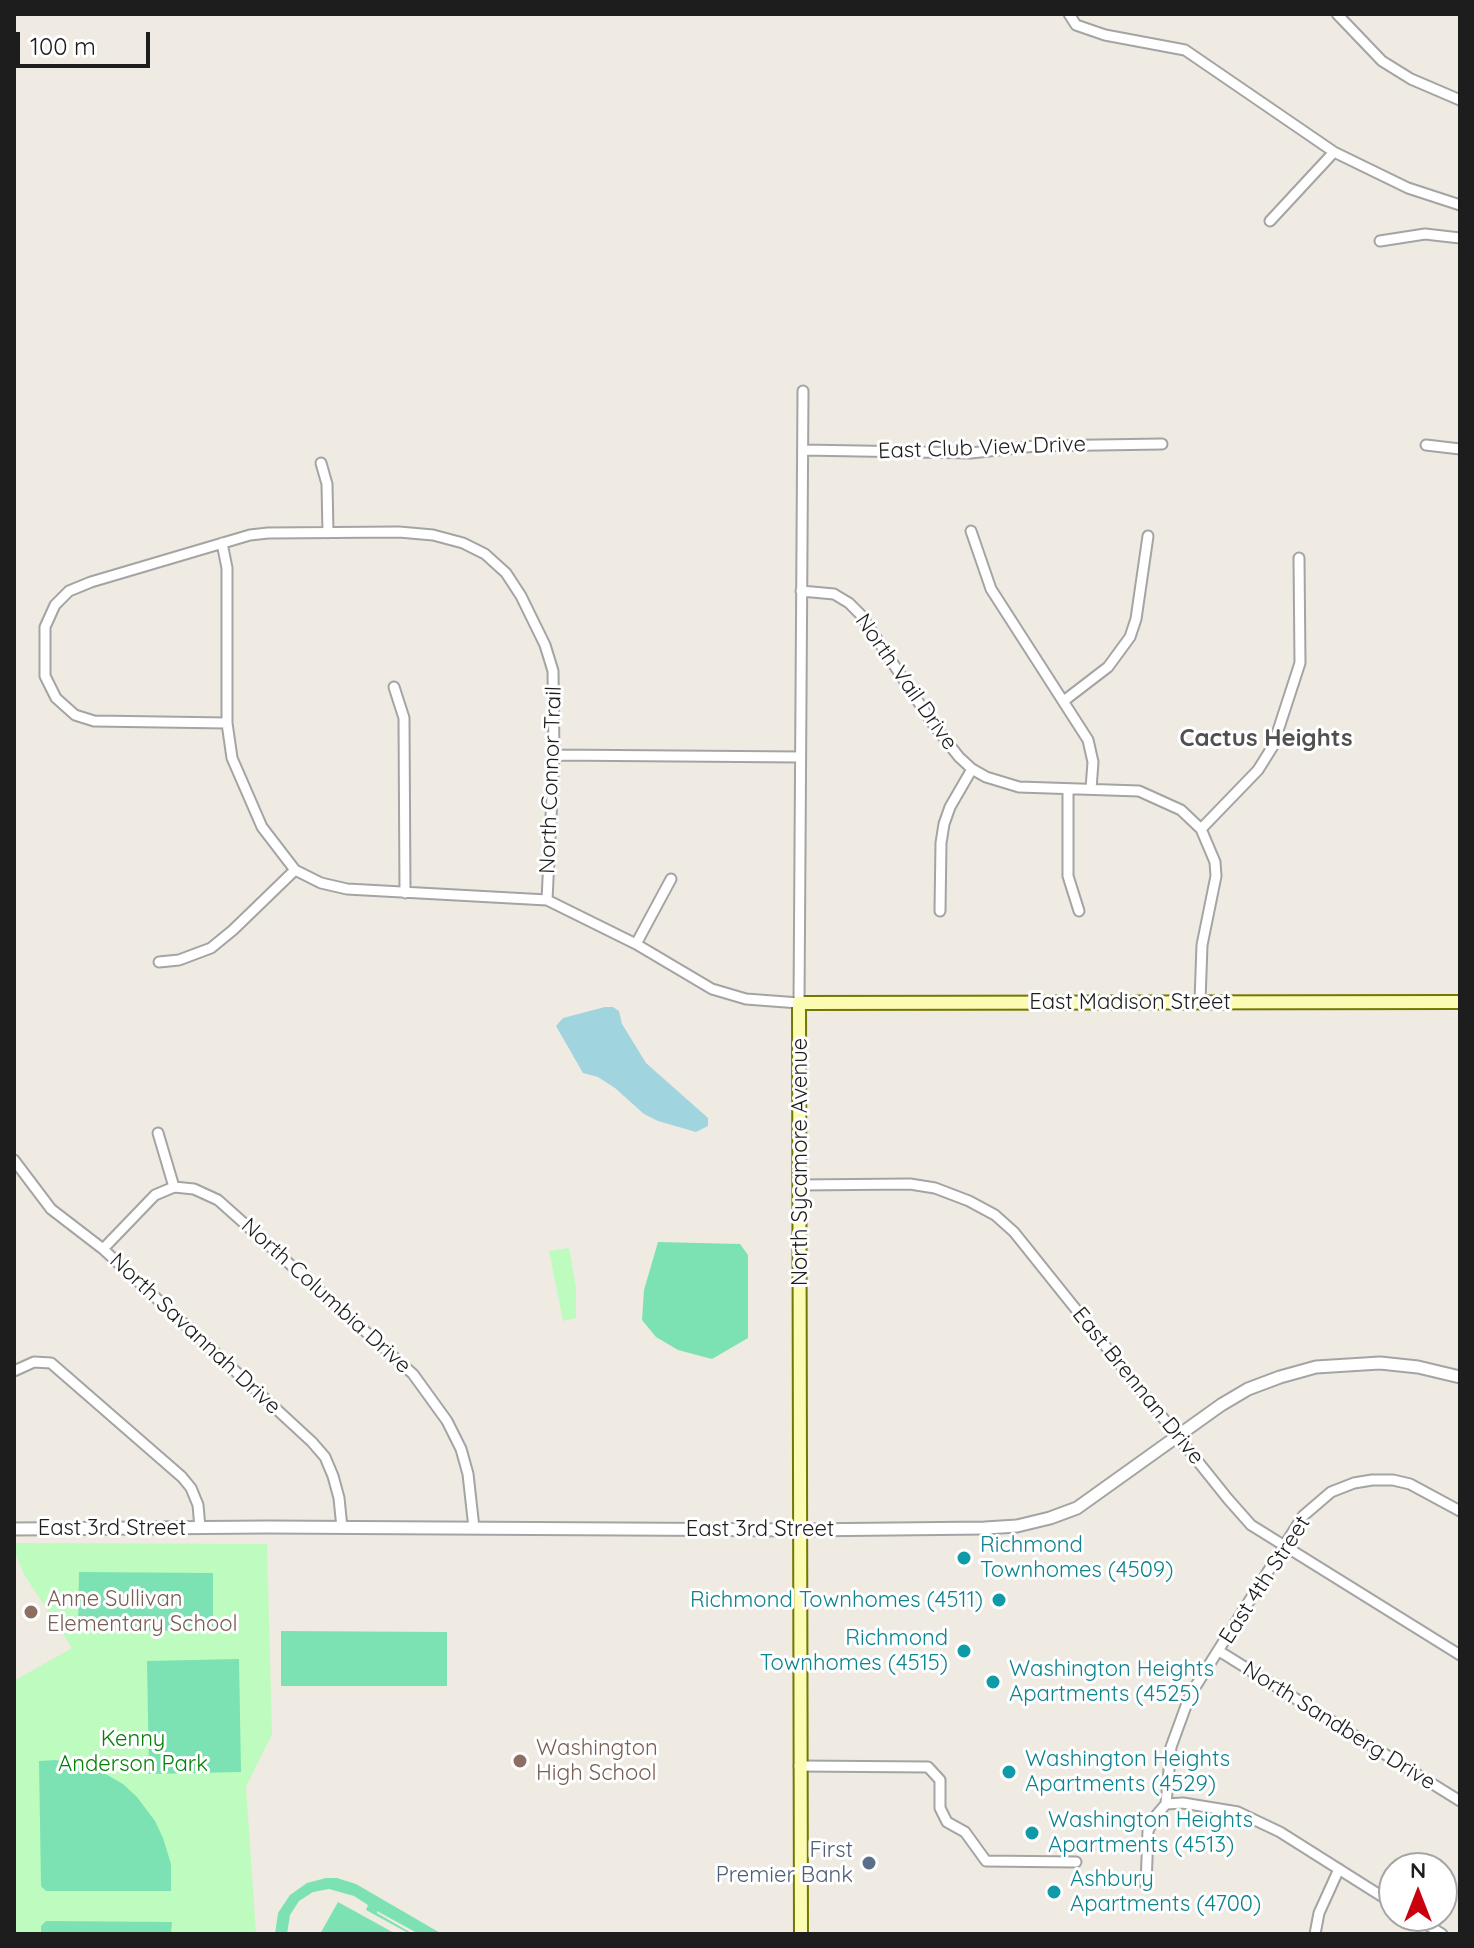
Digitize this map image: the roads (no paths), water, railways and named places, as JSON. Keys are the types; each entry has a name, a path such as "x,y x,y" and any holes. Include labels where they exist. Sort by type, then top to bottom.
{"main road":[{"name":"East Madison Street","path":"799,1003 1460,1002"},
{"name":"North Sycamore Avenue","path":"799,1003 801,1934"}],"street":[{"path":"1069,14 1076,25 1105,35 1185,50 1334,152 1408,188 1460,205"},
{"path":"1337,14 1382,61 1411,79 1460,100"},
{"path":"1270,221 1334,152"},
{"path":"1380,241 1425,234 1460,238"},
{"name":"North Sycamore Avenue","path":"799,1003 803,391"},
{"name":"East Club View Drive","path":"803,450 971,453 1035,446 1162,444"},
{"path":"1426,445 1460,449"},
{"path":"321,463 327,484 328,533"},
{"path":"971,531 991,589 1088,740 1093,762 1091,789"},
{"name":"North Connor Trail","path":"227,723 94,721 75,715 50,688 43,664 45,627 55,605 69,591 111,576 222,543 268,533 399,532 433,535 463,543 485,554 506,573 521,596 550,656 554,682 554,755 547,900"},
{"path":"1065,700 1108,667 1130,637 1136,619 1148,536"},
{"path":"222,543 228,582 227,723 232,758 273,845 295,870 321,883 347,889 547,900 636,944 712,989 746,999 799,1003"},
{"path":"1200,1001 1202,945 1216,876 1215,862 1201,829 1258,770 1278,732 1300,663 1299,558"},
{"name":"North Vail Drive","path":"801,591 834,594 855,609 933,724 972,769 986,777 1019,787 1124,789 1153,796 1181,810 1201,829"},
{"path":"394,687 404,718 405,893"},
{"path":"554,755 800,757"},
{"path":"940,911 944,824 972,769"},
{"path":"1068,789 1068,876 1079,911"},
{"path":"159,962 179,960 211,948 295,870"},
{"path":"636,944 671,879"},
{"path":"103,1249 155,1195 174,1187 158,1133"},
{"name":"North Savannah Drive","path":"14,1160 51,1209 103,1249 312,1442 325,1457 333,1476 342,1528"},
{"name":"East Brennan Drive","path":"799,1185 910,1184 946,1192 995,1215 1014,1232 1251,1525 1460,1655"},
{"name":"North Columbia Drive","path":"174,1187 194,1189 218,1200 413,1374 447,1421 461,1449 468,1474 474,1528"},
{"path":"14,1371 34,1362 51,1363 182,1477 198,1505 200,1528"},
{"name":"East 3rd Street","path":"14,1529 801,1530 1017,1526 1077,1508 1099,1495 1248,1389 1316,1367 1380,1363 1418,1367 1460,1377"},
{"name":"East 4th Street","path":"1166,1804 1167,1771 1177,1724 1190,1695 1303,1516 1317,1502 1331,1492 1354,1483 1393,1480 1410,1484 1460,1511"},
{"name":"North Sandberg Drive","path":"1219,1651 1460,1801"},
{"path":"799,1766 928,1767 940,1780 940,1808 947,1822 965,1832 986,1861 1076,1862"},
{"path":"1146,1886 1148,1831 1166,1804 1183,1803 1238,1812 1280,1832 1378,1894"},
{"path":"1315,1934 1319,1913 1339,1869"}],"water":[{"path":"605,1007 619,1011 622,1024 646,1063 708,1118 708,1126 696,1132 658,1121 644,1114 598,1077 583,1073 556,1026 563,1018"}],"place":[{"name":"Richmond Townhomes (4509)","path":"964,1558"},
{"name":"Richmond Townhomes (4511)","path":"999,1600"},
{"name":"Anne Sullivan Elementary School","path":"31,1612"},
{"name":"Richmond Townhomes (4515)","path":"964,1651"},
{"name":"Washington Heights Apartments (4525)","path":"993,1682"},
{"name":"Washington High School","path":"520,1761"},
{"name":"Washington Heights Apartments (4529)","path":"1009,1772"},
{"name":"Washington Heights Apartments (4513)","path":"1032,1833"},
{"name":"First Premier Bank","path":"869,1863"},
{"name":"Ashbury Apartments (4700)","path":"1054,1892"}],"district":[{"name":"Cactus Heights","path":"1266,739"}],"park label":[{"name":"Kenny Anderson Park","path":"133,1752"}]}
